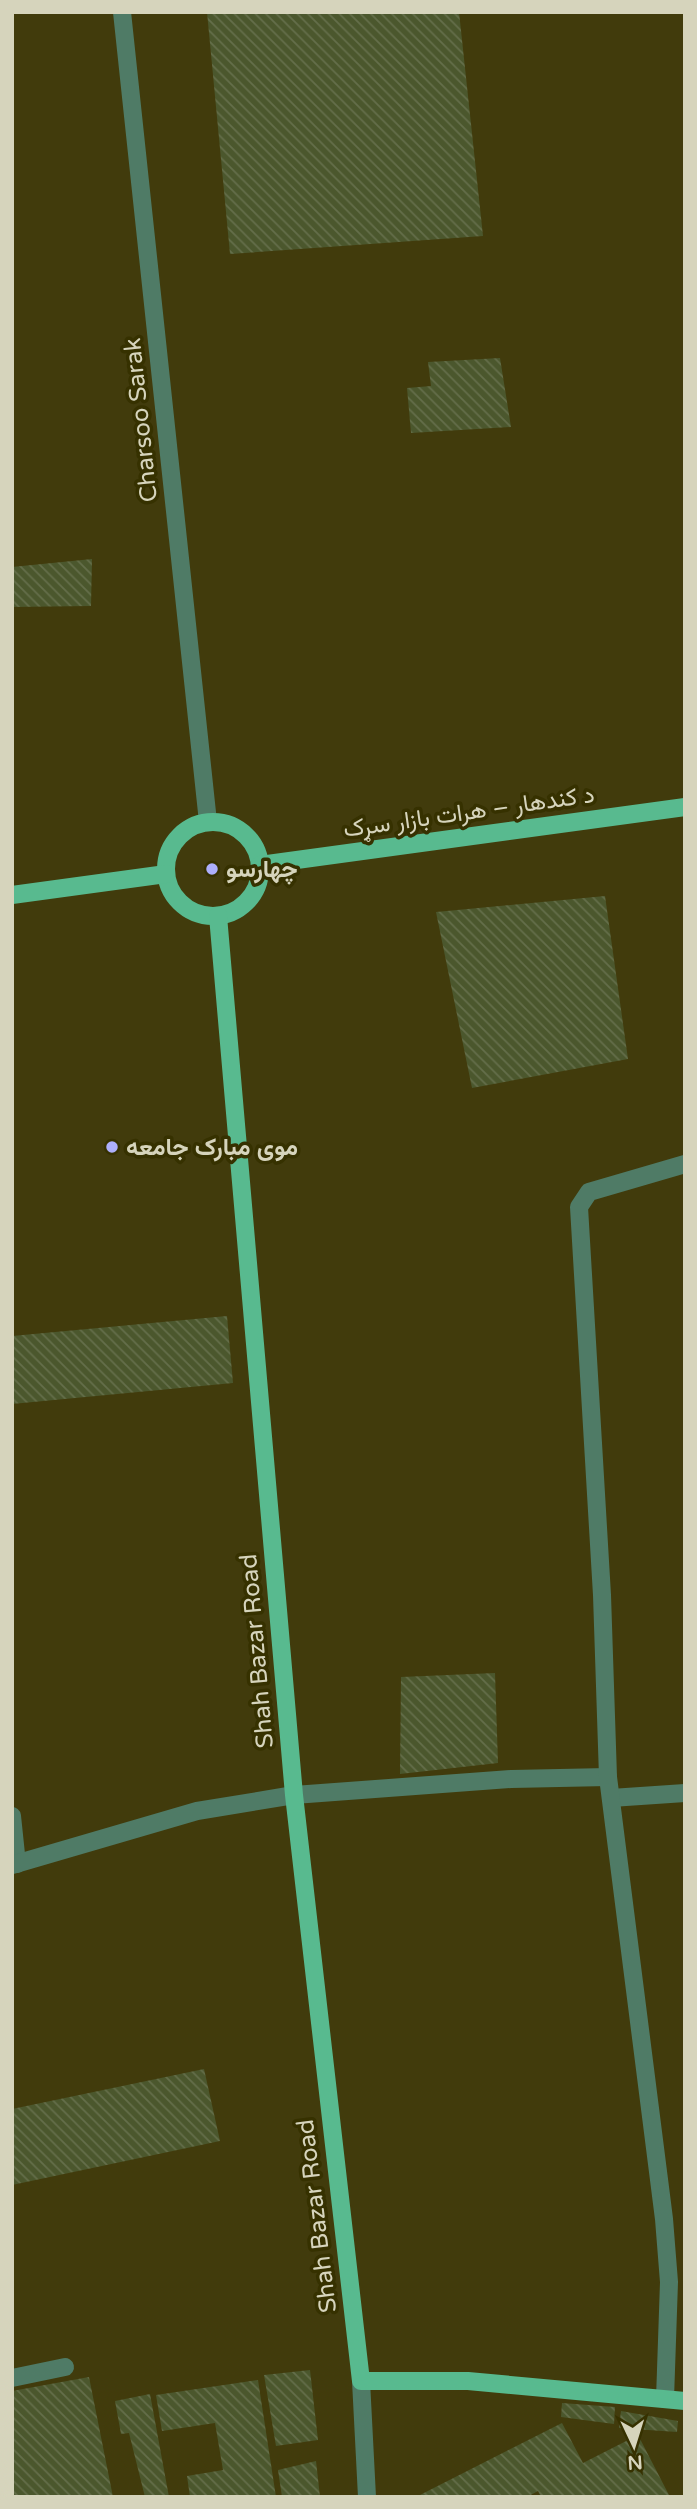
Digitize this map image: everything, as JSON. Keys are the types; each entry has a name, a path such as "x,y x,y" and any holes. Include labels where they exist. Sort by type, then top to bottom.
{"main road":[{"name":"د کندهار – هرات بازار سړک","path":"260,865 685,807"},
{"path":"208,822 232,826 243,833 252,842 260,865 259,880 249,899 232,912 218,916 203,915 178,900 170,888 166,874 167,862 177,840 185,831 208,822"},
{"path":"12,895 166,874"},
{"name":"Shah Bazar Road","path":"218,916 294,1795 361,2381"},
{"path":"361,2381 468,2381 685,2401"}],"street":[{"name":"Charsoo Sarak","path":"122,12 208,822"},
{"path":"665,2399 669,2282 664,2220 608,1777 599,1527 579,1207 589,1192 685,1164"},
{"path":"12,1816 15,1865 197,1811 294,1795 511,1779 608,1777"},
{"path":"611,1798 685,1793"},
{"path":"12,2378 65,2367"},
{"path":"361,2381 367,2497"}],"building":[{"path":"207,12 459,12 483,236 230,254"},
{"path":"500,358 511,427 411,433 407,388 431,386 428,362"},
{"path":"92,559 91,606 12,607 12,567"},
{"path":"605,896 628,1059 472,1088 436,912"},
{"path":"227,1316 233,1383 12,1404 12,1336"},
{"path":"495,1673 498,1763 400,1774 401,1677"},
{"path":"204,2069 220,2141 12,2185 12,2109"},
{"path":"310,2370 318,2440 276,2446 264,2375"},
{"path":"89,2377 113,2497 12,2497 12,2391"},
{"path":"258,2380 276,2497 190,2497 187,2476 223,2470 215,2423 162,2431 156,2395"},
{"path":"150,2394 169,2497 145,2497 129,2433 121,2434 115,2401"},
{"path":"562,2403 615,2407 614,2424 561,2417"},
{"path":"621,2411 678,2421 677,2432 619,2428"},
{"path":"562,2423 583,2463 638,2435 670,2497 541,2497 538,2491 527,2497 416,2497"},
{"path":"316,2461 320,2497 282,2497 278,2470"}],"place":[{"name":"چهارسو","path":"212,869"},
{"name":"موی مبارک جامعه","path":"112,1147"}]}
